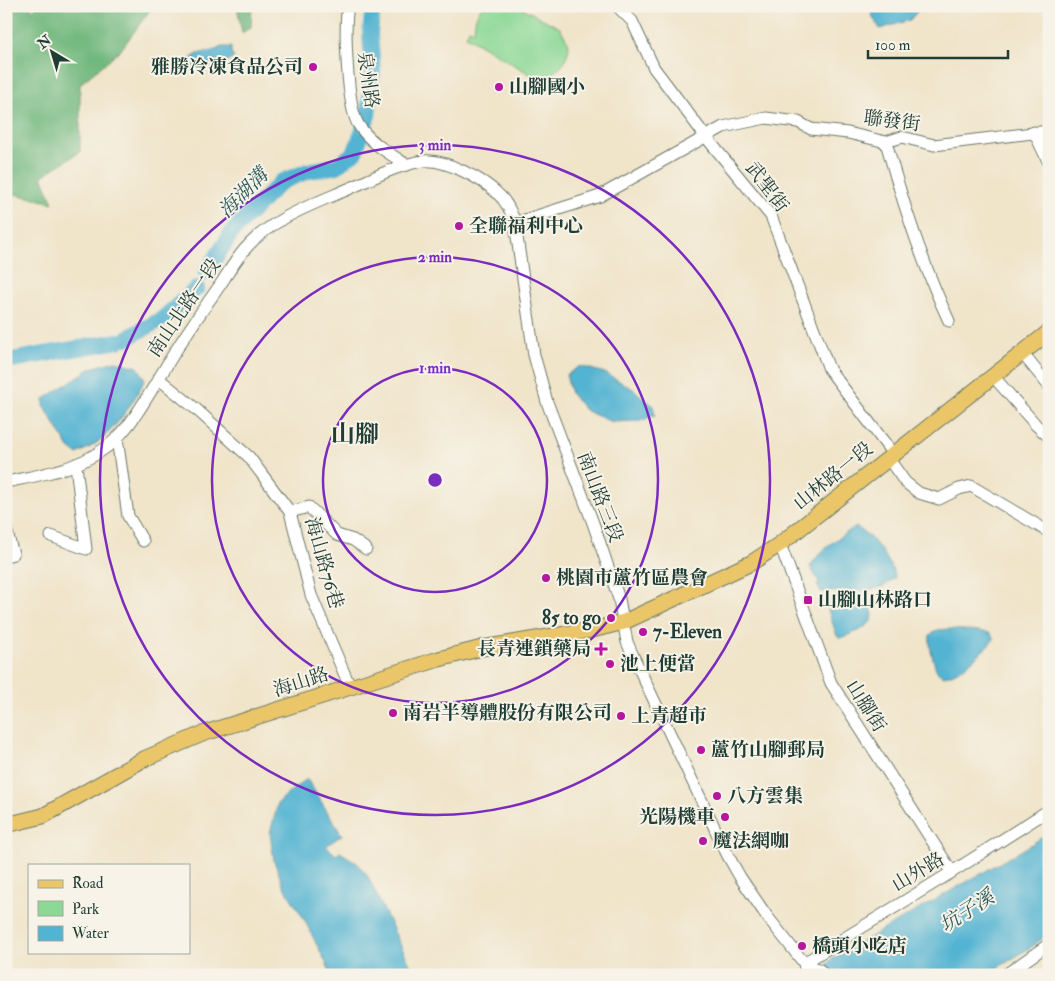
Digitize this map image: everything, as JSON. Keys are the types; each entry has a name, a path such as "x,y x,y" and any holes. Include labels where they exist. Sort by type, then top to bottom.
{"main road":[{"name":"山林路一段","path":"624,622 751,564 780,544 1049,332"},
{"name":"海山路","path":"6,825 43,816 144,758 202,734 439,659 482,648 596,629 624,622"}],"street":[{"name":"泉州路","path":"348,6 346,42 353,114 363,131 385,151 407,165"},
{"name":"武聖街","path":"617,6 632,21 654,68 706,137 772,216 829,369 906,482 919,494 939,500 959,489 971,486 1049,532"},
{"name":"聯發街","path":"515,223 600,196 724,127 766,118 798,122 811,129 848,133 886,142 902,137 934,145 1049,130"},
{"path":"1034,132 1049,163"},
{"path":"886,142 904,207 930,281 949,321"},
{"name":"南山路三段","path":"407,165 424,161 442,162 480,180 498,193 509,207 515,223 534,354 547,402 596,531 619,599 628,642 634,658 727,854 740,877 766,915 804,963 822,972"},
{"name":"南山北路一段","path":"6,482 76,465 99,452 117,438 140,408 183,339 235,264 261,233 310,206 407,165"},
{"path":"1022,353 1049,386"},
{"path":"993,376 1049,437"},
{"name":"海山路76巷","path":"159,379 196,409 249,458 290,512 311,595 350,687"},
{"path":"117,438 128,516 143,542"},
{"path":"51,536 86,549 76,465"},
{"path":"290,512 309,507 337,535 353,540 366,549"},
{"path":"6,529 10,555"},
{"name":"山腳街","path":"780,544 831,683 952,872"},
{"name":"山外路","path":"804,963 1049,810"},
{"path":"1004,975 1049,944"},
{"name":"南山路三段","path":"804,963 806,975"}],"green space":[{"path":"6,6 31,6 31,11 37,6 153,6 120,51 80,84 80,152 42,176 53,203 6,192"},
{"path":"237,6 252,6 251,27 242,33"},
{"path":"483,6 518,6 560,28 568,42 569,49 562,66 551,74 544,76 551,81 548,85 466,36 469,29 474,31 477,15"}],"water":[{"path":"878,6 922,6 910,20 880,29 871,14"},
{"path":"222,47 231,47 234,58 219,65 203,68 192,68 188,63 199,53"},
{"path":"115,361 138,367 145,379 131,405 112,429 96,444 77,454 69,448 44,406 44,399 91,368"},
{"path":"580,366 605,373 633,389 653,406 655,415 640,421 612,422 586,411 571,394 566,375"},
{"path":"856,527 880,549 895,578 884,586 869,590 821,592 817,585 820,583 810,567 830,544"},
{"path":"858,597 869,605 873,613 872,619 864,628 840,638 837,636 828,610 838,600 847,601"},
{"path":"949,629 990,633 994,639 961,669 946,676 941,675 936,670 930,645 930,635 937,630"},
{"path":"307,779 342,835 326,846 336,855 340,852 356,862 367,875 415,975 332,975 304,919 284,887 274,861 270,833 278,803"},
{"name":"坑子溪","path":"1049,832 1049,933 1033,946 986,975 817,975 832,959 1029,846"}],"waterway":[{"name":"海湖溝","path":"206,273 232,232 281,182 308,171 337,166 355,152 368,115 373,71 370,34 373,6"},
{"name":"海湖溝","path":"127,338 162,319 197,288"},
{"name":"海湖溝","path":"6,361 118,341"}],"place":[{"name":"雅勝冷凍食品公司","path":"313,67"},
{"name":"山腳國小","path":"499,87"},
{"name":"全聯福利中心","path":"459,226"},
{"name":"桃園市蘆竹區農會","path":"546,578"},
{"name":"山腳山林路口","path":"808,600"},
{"name":"85 to go","path":"611,618"},
{"name":"7-Eleven","path":"643,632"},
{"name":"長青連鎖藥局","path":"601,649"},
{"name":"池上便當","path":"610,664"},
{"name":"南岩半導體股份有限公司","path":"393,713"},
{"name":"上青超市","path":"621,716"},
{"name":"蘆竹山腳郵局","path":"701,750"},
{"name":"八方雲集","path":"717,796"},
{"name":"光陽機車","path":"725,817"},
{"name":"魔法網咖","path":"703,841"},
{"name":"橋頭小吃店","path":"802,946"}],"district":[{"name":"山腳","path":"355,434"}]}
